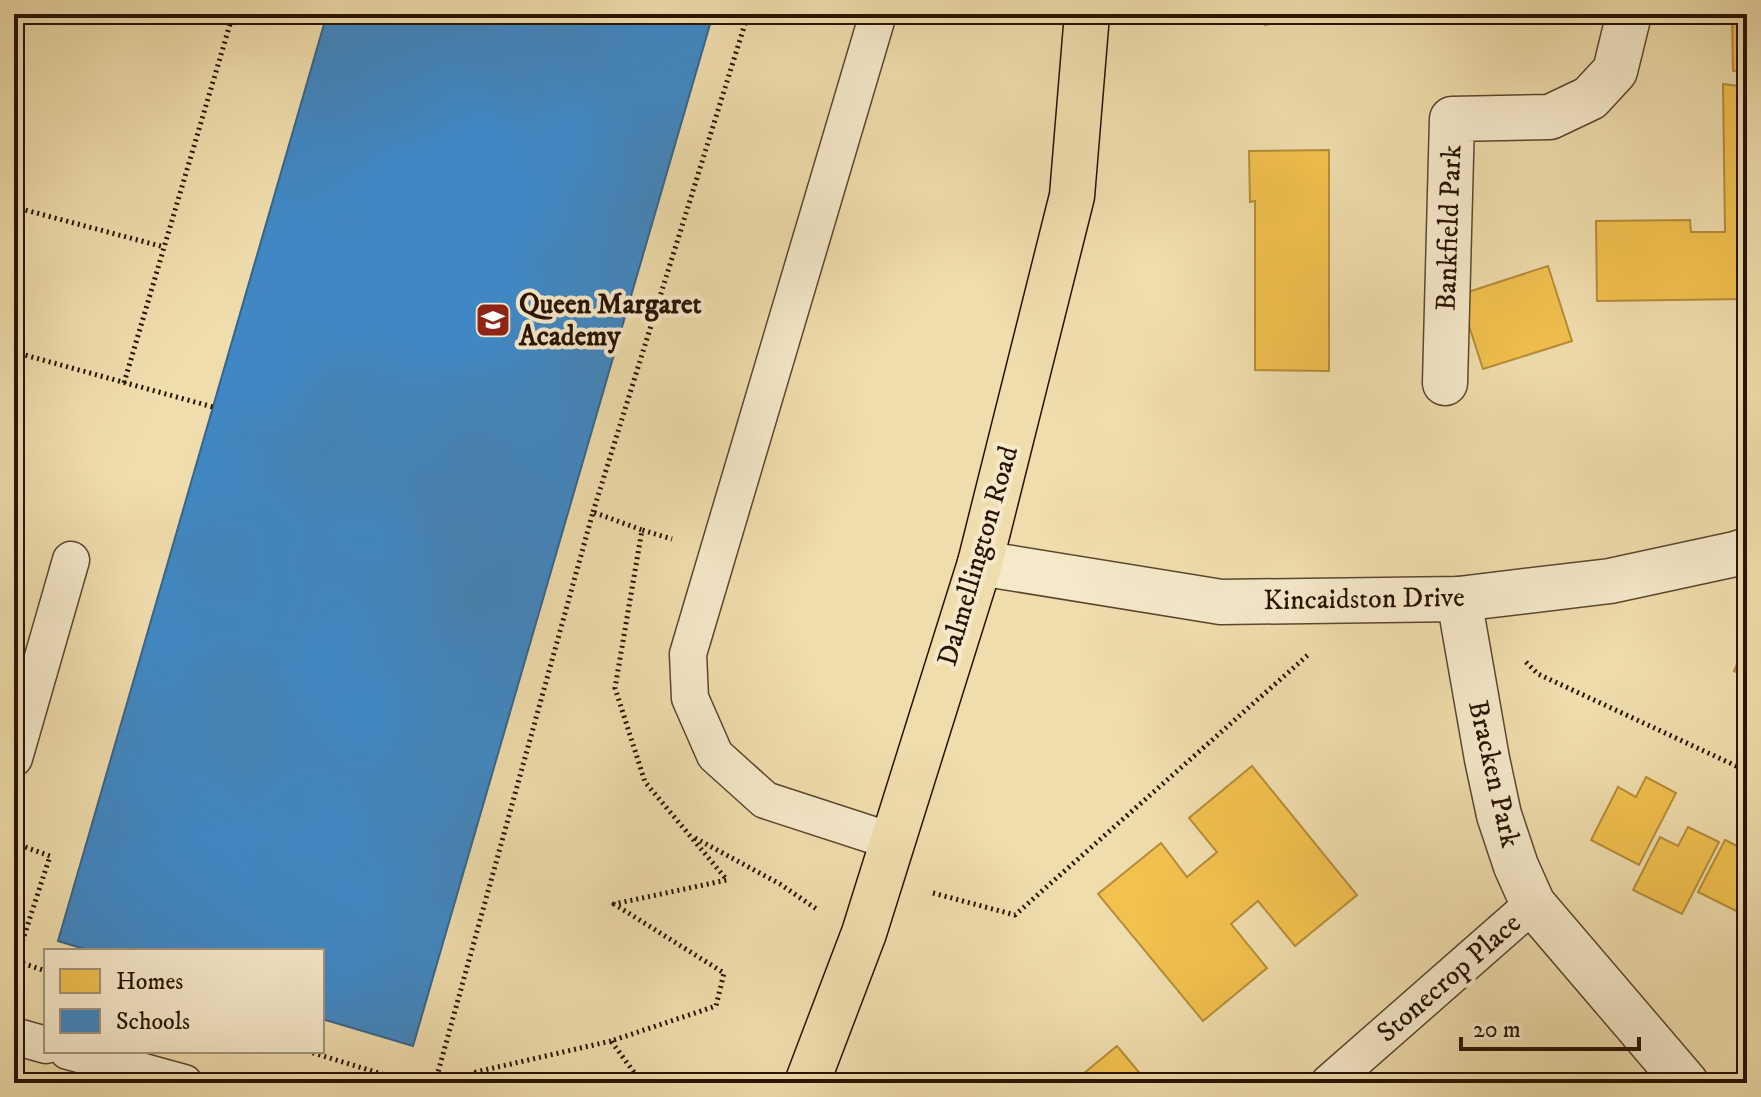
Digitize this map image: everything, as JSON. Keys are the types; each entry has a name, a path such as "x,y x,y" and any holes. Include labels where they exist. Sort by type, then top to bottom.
{"main road":[{"name":"Dalmellington Road","path":"807,1083 864,933 980,563 1072,196 1087,14"}],"street":[{"name":"Bankfield Park","path":"1445,383 1452,119 1550,117 1590,98 1615,71 1629,14"},
{"name":"Kincaidston Drive","path":"980,563 1221,602 1459,599 1610,581 1747,550"},
{"name":"Bracken Park","path":"1459,599 1499,815 1533,904 1686,1083"}],"lane":[{"path":"878,14 688,654 690,698 715,755 765,800 888,860"},
{"path":"14,758 71,560"},
{"name":"Stonecrop Place","path":"1329,1083 1533,904"},
{"path":"14,1036 44,1044"},
{"path":"75,1053 184,1083"}],"path":[{"path":"124,383 233,14"},
{"path":"435,1083 593,512 748,14"},
{"path":"14,207 164,247"},
{"path":"14,352 213,407"},
{"path":"593,512 718,552"},
{"path":"460,1083 476,1072 611,1041 716,1006 724,973 614,904 727,880 645,782 615,688 642,530"},
{"path":"1459,599 1538,674 1747,771"},
{"path":"888,860 1015,915 1370,600"},
{"path":"691,836 864,933"},
{"path":"14,843 50,856 16,961 44,970"},
{"path":"611,1041 639,1083"},
{"path":"314,1053 411,1083"}],"building: Homes":[{"path":"1263,14 1320,14 1265,25"},
{"path":"1732,14 1747,14 1747,70 1733,71"},
{"path":"1723,84 1747,87 1747,299 1597,301 1596,221 1690,220 1691,232 1725,232"},
{"path":"1329,150 1329,371 1255,370 1255,201 1250,202 1249,151"},
{"path":"1548,266 1572,341 1483,369 1459,295"},
{"path":"1747,642 1747,677 1734,671"},
{"path":"1252,766 1357,895 1295,946 1258,901 1231,924 1267,968 1203,1021 1098,894 1161,843 1187,877 1217,852 1189,818"},
{"path":"1646,777 1676,793 1639,865 1591,840 1618,787 1636,797"},
{"path":"1688,827 1719,842 1682,914 1633,890 1660,837 1678,846"},
{"path":"1725,840 1743,849 1747,840 1746,916 1698,892"},
{"path":"1117,1046 1148,1083 1072,1083"}],"building: Schools":[{"path":"327,14 713,14 413,1046 324,1020 324,949 84,949 58,941"}],"place":[{"name":"Queen Margaret Academy","path":"493,320"}]}
